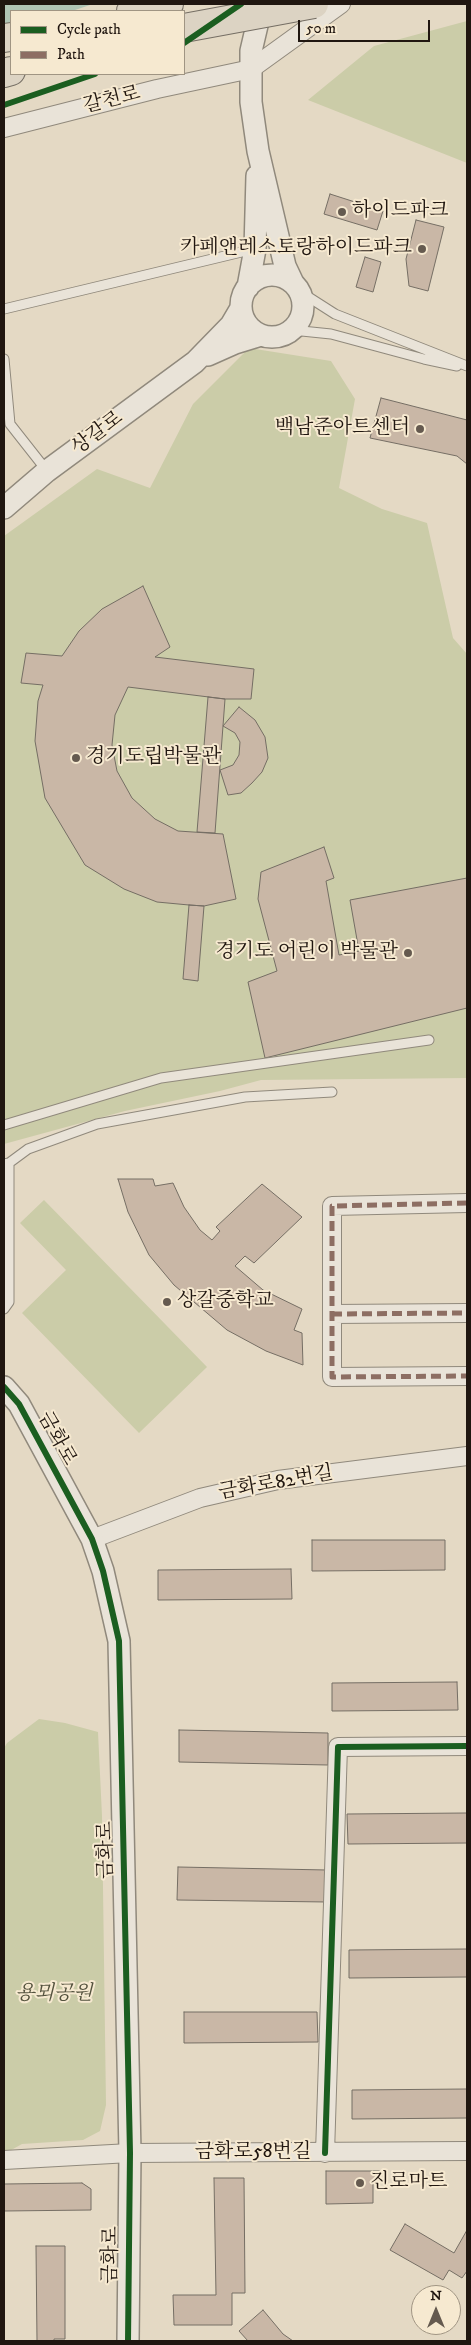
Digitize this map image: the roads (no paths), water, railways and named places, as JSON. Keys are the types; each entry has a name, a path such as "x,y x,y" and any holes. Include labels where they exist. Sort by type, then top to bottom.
{"highway":[{"path":"137,10 170,4"},
{"path":"185,28 314,4"}],"street":[{"path":"258,151 255,248 248,287 242,297 241,308 245,321 261,335 275,337 292,330 303,310 296,287 285,266 258,151 252,102 251,60 262,4"},
{"path":"251,60 341,4"},
{"name":"갈천로","path":"4,128 157,89 251,60"},
{"path":"248,287 260,278 270,275 280,276 296,287"},
{"name":"상갈로","path":"4,508 47,472 195,362 226,331 241,308"},
{"name":"상갈로","path":"195,362 235,343 261,335"},
{"path":"467,1203 332,1206 332,1376 467,1376"},
{"path":"332,1314 467,1313"},
{"name":"금화로","path":"4,1387 18,1404 92,1539 103,1571 120,1641 130,2154 128,2341"},
{"name":"금화로82번길","path":"92,1539 200,1498 278,1480 467,1456"},
{"path":"325,2153 338,1747 467,1746"},
{"name":"금화로58번길","path":"4,2160 130,2154 467,2151"}],"lane":[{"path":"4,309 255,248"},
{"path":"296,287 335,314 467,367"},
{"path":"292,330 331,334 424,359 467,367"},
{"path":"4,360 10,424 47,472"},
{"path":"4,1125 161,1078 429,1040"},
{"path":"4,1309 9,1302 6,1164 28,1149 97,1124 245,1098 332,1092"}],"place":[{"name":"하이드파크","path":"342,212"},
{"name":"카페앤레스토랑하이드파크","path":"422,249"},
{"name":"백남준아트센터","path":"420,429"},
{"name":"경기도립박물관","path":"76,758"},
{"name":"경기도 어린이 박물관","path":"408,953"},
{"name":"상갈중학교","path":"167,1302"},
{"name":"진로마트","path":"360,2183"}],"park label":[{"name":"용뫼공원","path":"54,1995"}]}
